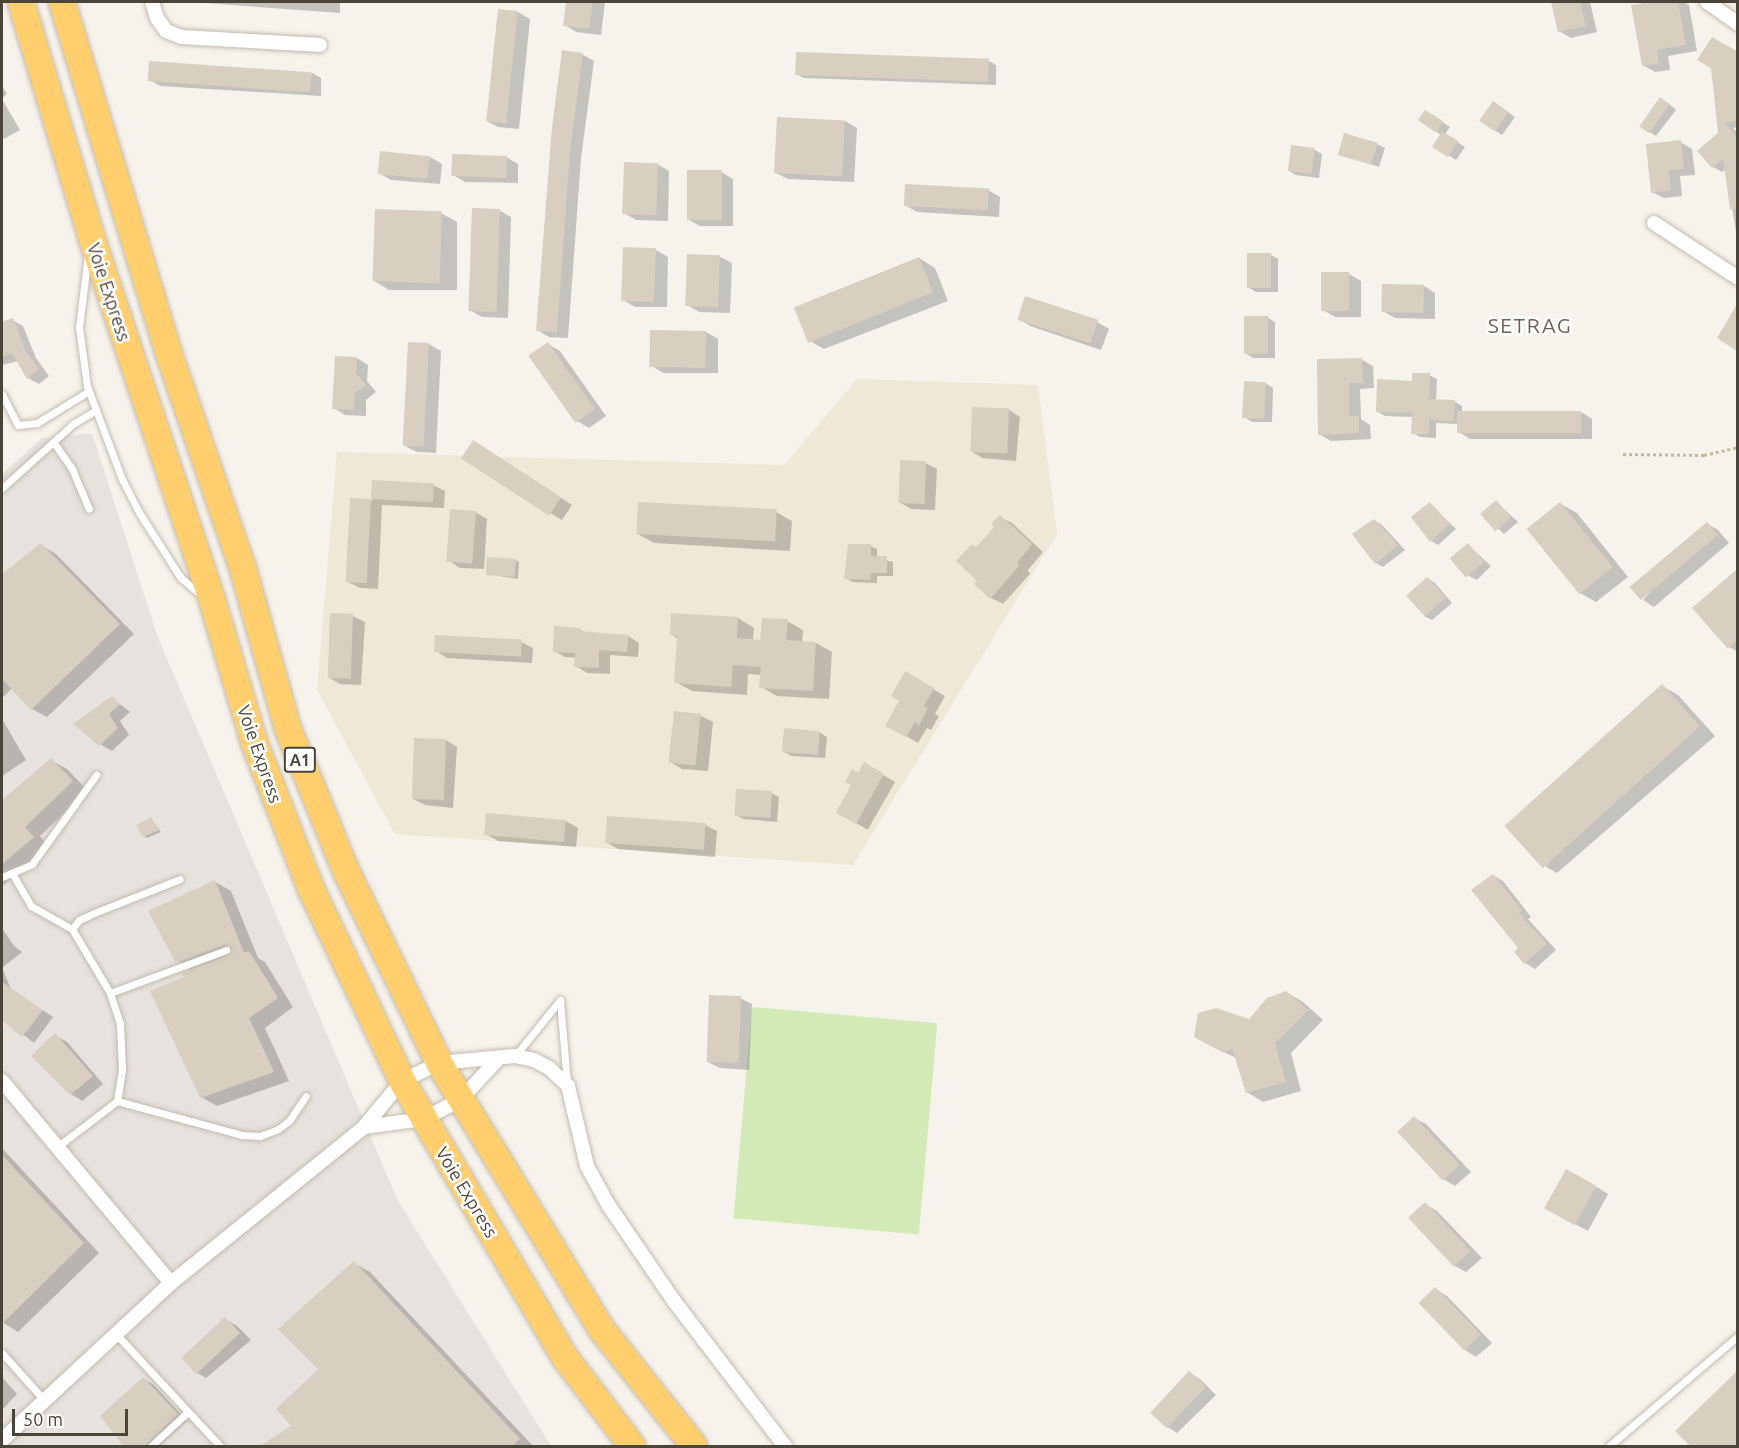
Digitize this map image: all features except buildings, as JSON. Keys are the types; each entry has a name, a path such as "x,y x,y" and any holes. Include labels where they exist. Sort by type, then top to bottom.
{"highway":[{"name":"Voie Express","path":"21,2 91,236 212,600 254,742 311,889 402,1081 566,1359 632,1446"},
{"name":"A1","path":"62,2 170,357 243,569 288,729 345,869 439,1063 461,1100 602,1330 694,1446"}],"street":[{"path":"152,2 157,18 166,31 182,37 320,45"},
{"path":"1707,2 1737,24"},
{"path":"1654,224 1737,278"},
{"path":"2,1440 171,1283 364,1127 402,1081 439,1063 515,1056 534,1060 549,1068 568,1086 587,1166 609,1206 674,1301 786,1446"},
{"path":"364,1127 424,1119 461,1100 499,1058"},
{"path":"2,1081 171,1283"}],"lane":[{"path":"91,236 79,327 89,391 122,478 140,514 181,578 198,595 212,600"},
{"path":"2,394 18,425 37,423 89,391"},
{"path":"2,488 73,424 96,410"},
{"path":"54,443 72,469 89,509"},
{"path":"2,877 32,864 96,775"},
{"path":"12,873 31,906 72,929 110,993 120,1023 122,1048 117,1101 57,1147"},
{"path":"72,929 79,920 94,913 180,879"},
{"path":"110,993 226,950"},
{"path":"515,1056 560,1000 568,1086"},
{"path":"117,1101 242,1135 260,1136 278,1129 289,1121 306,1096"},
{"path":"116,1334 220,1446"},
{"path":"1609,1446 1737,1336"},
{"path":"2,1353 44,1400"},
{"path":"151,1446 188,1412"}],"path":[{"path":"1623,454 1704,455 1737,447"}],"shaded area":[{"path":"857,379 1038,385 1057,534 853,865 395,834 317,690 337,452 784,465"},
{"path":"92,433 157,635 398,1201 551,1446 2,1446 2,474 42,438"}],"green space":[{"path":"752,1007 937,1023 919,1234 734,1218"}],"district":[{"name":"SETRAG","path":"1530,325"}]}
